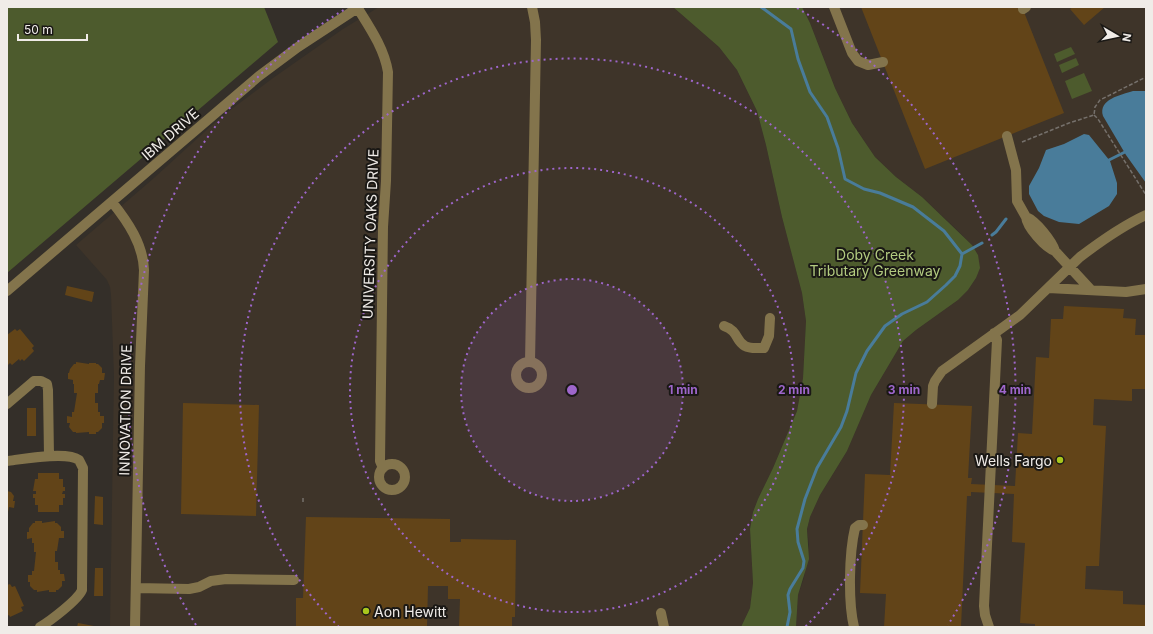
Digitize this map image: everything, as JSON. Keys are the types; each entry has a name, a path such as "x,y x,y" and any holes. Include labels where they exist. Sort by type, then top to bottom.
{"street":[{"name":"IBM DRIVE","path":"7,291 259,76 298,47 358,7"},
{"name":"UNIVERSITY OAKS DRIVE","path":"358,7 384,53 388,72 381,347 380,461 383,468"},
{"path":"530,362 536,40 532,7"},
{"path":"834,7 852,53 858,61 868,65 883,62"},
{"path":"1007,136 1016,170 1017,201 1026,217 1033,221 1052,244 1055,251 1090,290"},
{"name":"INNOVATION DRIVE","path":"112,202 132,230 141,250 144,266 140,360 135,627"},
{"path":"932,404 933,386 942,371 1026,309 1080,257 1100,242 1146,215"},
{"path":"1048,288 1126,292 1146,289"},
{"path":"724,326 734,331 740,342 745,346 764,348 767,342 770,318"},
{"path":"989,627 984,615 984,606 997,340 994,333"},
{"path":"7,404 34,381 41,381 46,384 48,395 49,456"},
{"path":"7,461 49,456 73,456 80,460 82,465 82,587 78,596 52,619 40,627"},
{"path":"854,627 851,604 852,550 856,528 859,525 863,525"},
{"path":"136,588 189,589 199,587 211,581 221,580 294,580"},
{"path":"661,613 664,627"}],"path":[{"path":"1094,115 1095,107 1100,100 1146,77"},
{"path":"1022,142 1069,123 1094,115"},
{"path":"1094,115 1118,148 1146,195"}],"shaded area":[{"path":"379,7 673,7 719,47 737,70 757,111 802,293 806,321 803,378 797,411 753,512 750,529 753,583 750,608 741,627 110,627 114,376 111,295 107,280 76,245 229,111 343,29"},
{"path":"802,7 1146,7 1146,627 796,627 798,595 804,578 809,546 807,529 810,517 820,495 847,451 871,395 903,341 958,300 968,290 976,278 978,255 972,245 957,230 922,197 896,177 875,157 852,123 835,88 810,23"}],"green space":[{"path":"7,7 264,7 278,42 7,273"},
{"name":"Doby Creek Tributary Greenway","path":"673,7 802,7 810,23 835,88 852,123 875,157 896,177 922,197 972,245 978,255 980,268 976,278 968,290 958,300 903,341 871,395 847,451 820,495 810,517 807,529 809,559 798,595 796,627 741,627 750,608 753,583 750,529 753,512 797,411 803,378 806,321 802,293 757,111 737,70 719,47"},
{"path":"1071,47 1075,54 1057,62 1054,54"},
{"path":"1076,58 1079,65 1062,73 1059,65"},
{"path":"1084,73 1092,91 1072,99 1065,81"}],"water":[{"path":"1133,91 1146,91 1146,183 1126,155 1103,116 1102,110 1107,102 1117,96"},
{"path":"1084,134 1089,135 1110,161 1117,183 1117,194 1109,206 1079,224 1059,222 1044,216 1038,211 1029,194 1029,186 1039,168 1046,150 1064,144"}],"building":[{"path":"861,7 1022,7 1064,113 925,169"},
{"path":"1073,7 1105,7 1084,25 1070,9"},
{"path":"67,286 94,292 92,302 65,295"},
{"path":"1064,306 1124,309 1123,318 1136,319 1135,335 1146,335 1146,389 1132,389 1132,401 1094,399 1093,425 1106,426 1099,566 1086,566 1085,589 1123,591 1123,604 1146,605 1146,627 1035,627 1035,624 1020,623 1025,543 1012,542 1014,494 971,492 971,496 967,496 961,627 884,627 886,594 860,593 865,474 890,475 894,403 972,406 968,478 972,478 971,484 1015,486 1018,433 1032,434 1036,357 1049,358 1051,319 1063,319"},
{"path":"15,329 17,331 20,329 34,346 32,348 34,351 24,361 22,359 20,361 19,359 12,365 10,363 7,366 7,335"},
{"path":"76,362 89,364 96,363 102,368 102,373 105,373 104,380 100,380 98,384 98,393 95,393 95,403 98,403 98,412 100,412 100,416 104,416 102,428 96,432 96,434 89,434 89,432 73,432 69,427 70,423 67,423 67,416 72,417 72,412 74,412 77,393 74,393 73,380 68,379 68,373"},
{"path":"183,403 259,405 256,516 181,514"},
{"path":"27,408 36,408 36,436 27,436"},
{"path":"38,473 59,473 59,479 63,479 63,487 65,487 65,491 63,491 62,494 65,494 65,498 63,498 63,505 59,505 59,512 38,512 38,505 35,505 35,498 33,498 33,494 36,494 36,491 33,491 35,479 38,479"},
{"path":"7,491 11,492 14,496 13,501 15,501 14,508 9,507 8,512 7,511"},
{"path":"95,496 103,497 103,525 94,524"},
{"path":"306,517 450,519 450,542 461,542 461,539 516,540 515,617 512,617 512,627 459,627 460,599 448,599 448,586 428,586 427,627 296,627 296,598 303,598"},
{"path":"35,521 42,521 42,523 55,521 55,523 61,527 61,531 64,531 64,538 59,538 57,551 55,551 55,562 58,562 58,570 60,570 60,574 64,574 65,581 62,581 62,586 56,590 56,592 49,592 49,590 37,592 37,590 34,590 30,586 30,582 28,582 28,575 32,575 32,571 34,571 36,552 34,552 34,543 32,543 32,538 27,539 27,532 29,532 29,528 33,523 35,523"},
{"path":"95,568 103,568 103,596 94,596"},
{"path":"10,584 12,587 15,586 24,606 21,607 23,611 10,617 9,615 7,616 7,585"},
{"path":"78,623 94,626 94,627 77,627"}],"waterway":[{"path":"761,7 791,29 798,59 810,92 827,117 838,148 845,179 864,189 880,193 913,207 944,231 962,254 960,266 955,276 946,285 927,302 902,314 885,326 867,351 856,373 847,411 841,427 817,468 805,499 797,529 798,542 804,561 803,568 788,595 790,612 787,627"},
{"path":"1109,160 1125,152"},
{"path":"992,235 1006,219"},
{"path":"962,254 982,243"}],"place":[{"name":"Wells Fargo","path":"1060,460"},
{"name":"Aon Hewitt","path":"366,611"}]}
